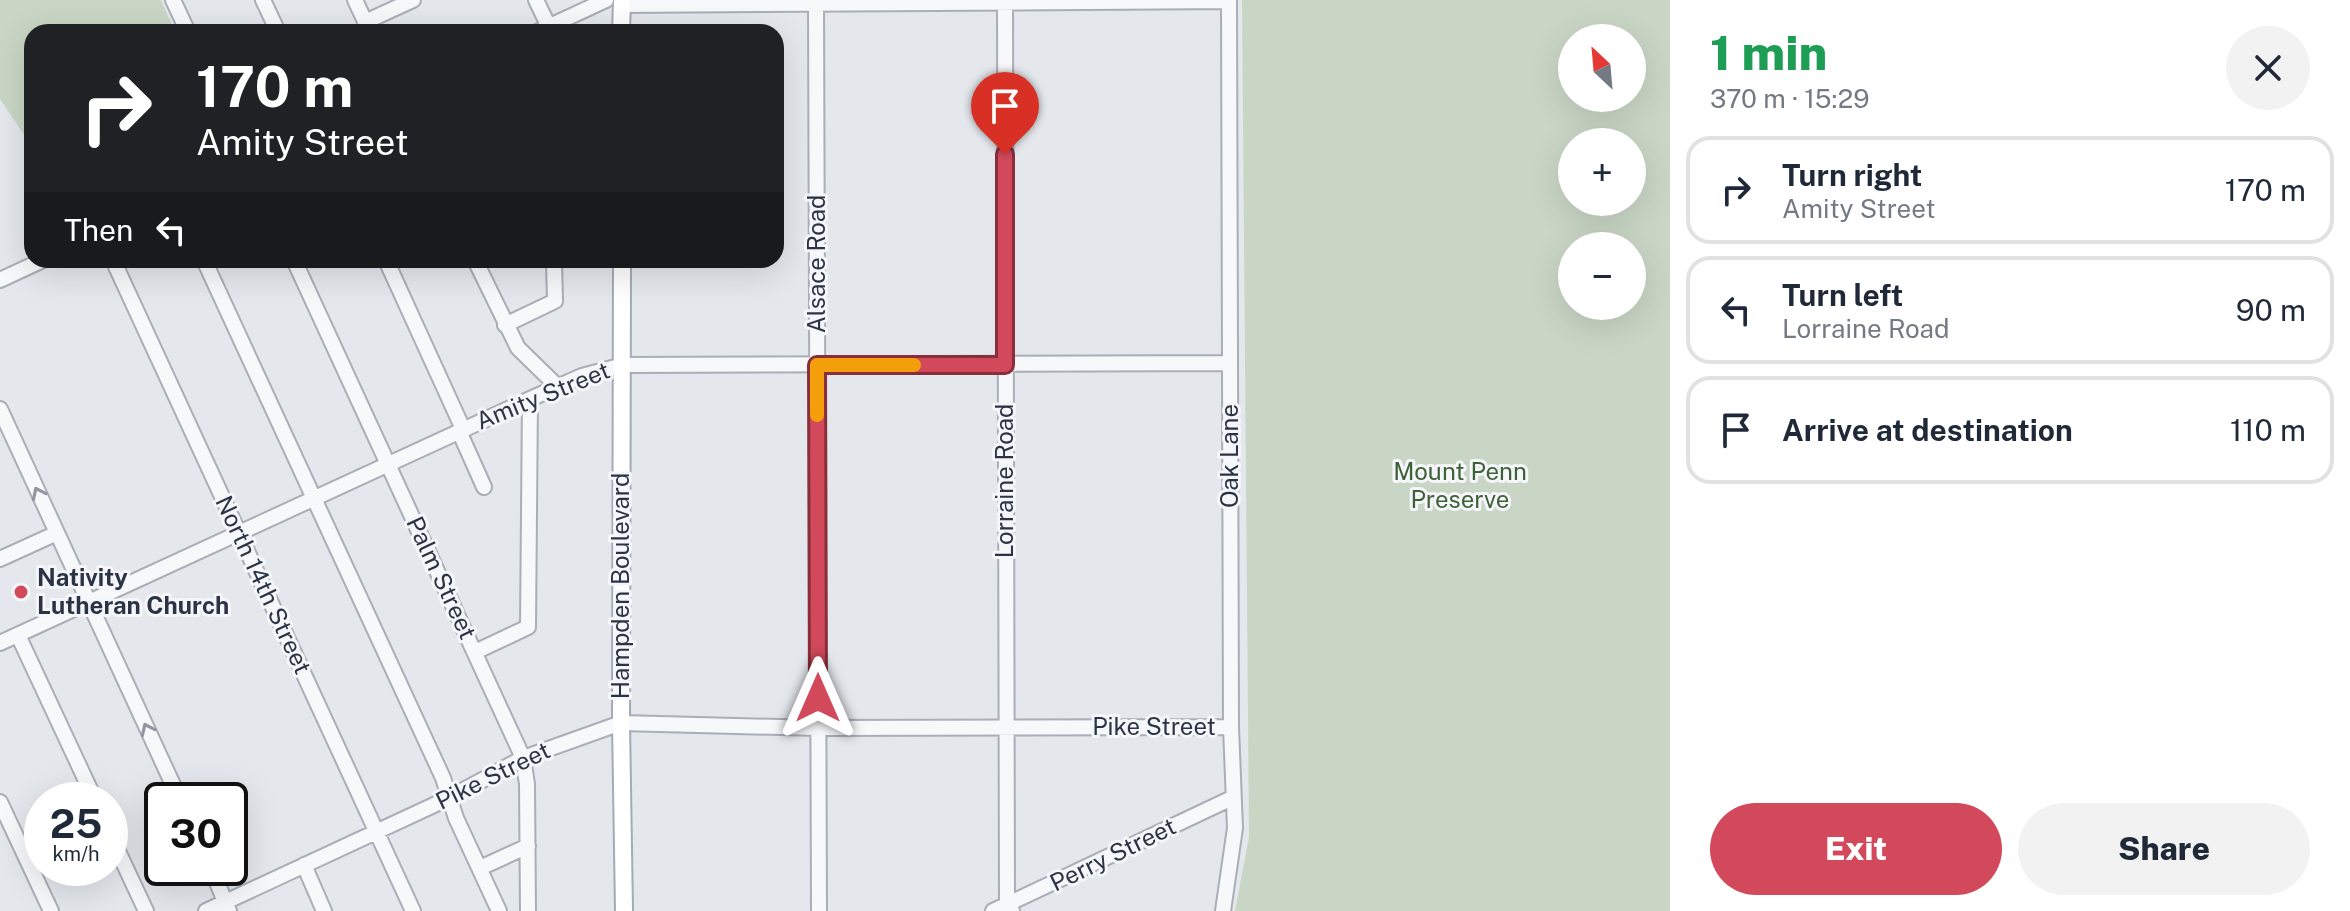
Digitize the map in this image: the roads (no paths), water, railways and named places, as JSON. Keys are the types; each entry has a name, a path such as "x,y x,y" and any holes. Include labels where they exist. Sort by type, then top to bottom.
{"main road":[{"path":"617,2 620,24"},
{"name":"Hampden Boulevard","path":"622,268 621,723 624,911"}],"street":[{"path":"173,0 184,24"},
{"path":"263,0 274,24"},
{"path":"355,0 367,24"},
{"path":"373,24 413,0"},
{"path":"536,0 542,24"},
{"path":"557,24 617,2 1229,0"},
{"name":"Oak Lane","path":"1223,911 1235,828 1231,727 1229,0"},
{"name":"Lorraine Road","path":"1004,909 1005,1"},
{"name":"Alsace Road","path":"816,2 819,911"},
{"path":"0,280 26,268"},
{"name":"North 14th Street","path":"117,268 413,911"},
{"path":"208,268 499,911"},
{"name":"Palm Street","path":"298,268 523,758 527,784 528,911"},
{"path":"390,268 484,487"},
{"path":"479,268 518,348 558,387"},
{"path":"505,325 555,301 554,268"},
{"name":"Amity Street","path":"0,643 530,399 623,365 1230,363"},
{"path":"475,652 528,627 530,399"},
{"path":"0,409 172,782"},
{"path":"0,559 57,533"},
{"path":"18,635 87,782"},
{"name":"Pike Street","path":"206,911 227,907 304,865 449,798 523,758 621,723 818,728 1231,727"},
{"name":"Perry Street","path":"1004,909 1232,798"},
{"path":"0,802 51,911"},
{"path":"480,868 528,846"},
{"path":"304,865 324,911"},
{"path":"128,872 146,911"},
{"path":"218,886 227,907"}],"place":[{"name":"Nativity Lutheran Church","path":"21,592"}],"park label":[{"name":"Mount Penn Preserve","path":"1460,486"}]}
